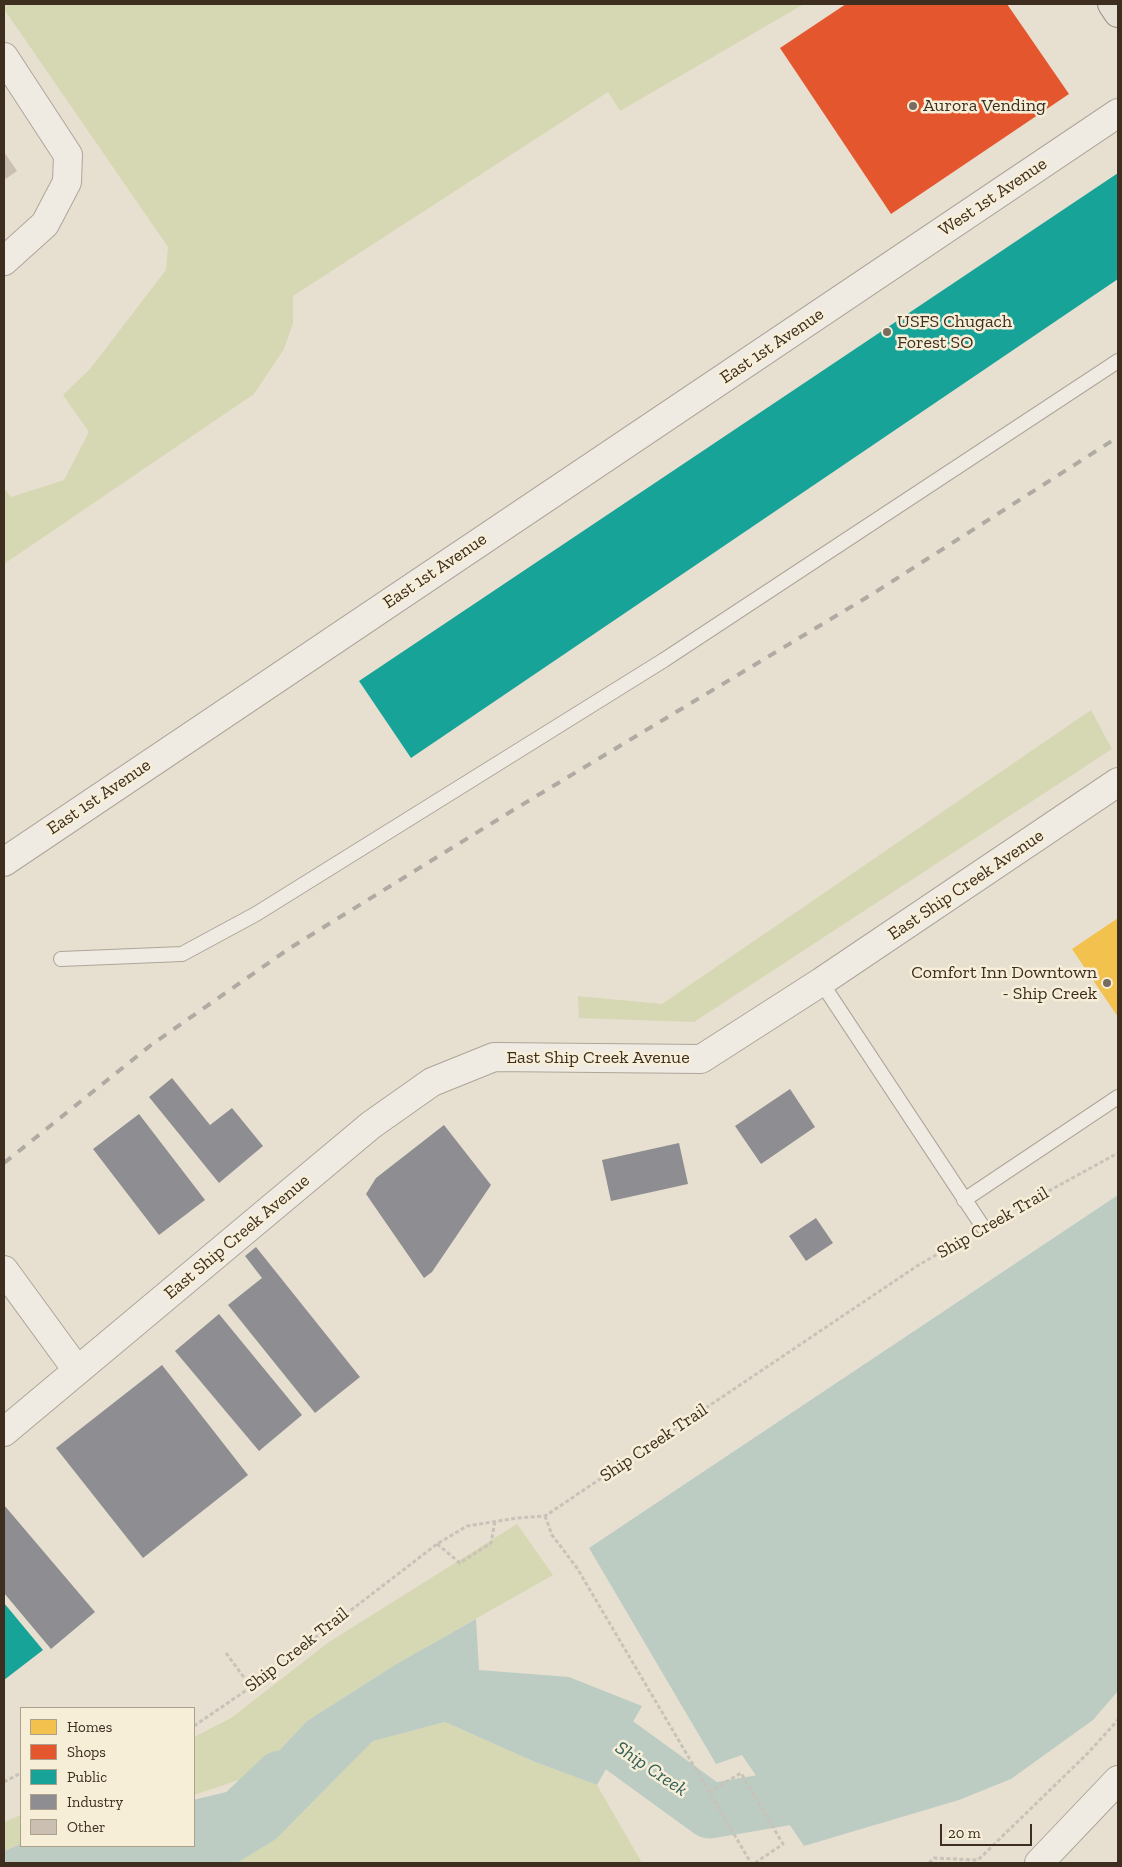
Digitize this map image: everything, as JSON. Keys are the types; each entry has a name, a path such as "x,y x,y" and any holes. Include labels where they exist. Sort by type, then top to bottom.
{"main road":[{"path":"1112,4 1118,13"}],"street":[{"path":"4,57 68,155 67,182 45,224 4,261"},
{"name":"West 1st Avenue","path":"867,281 1118,113"},
{"name":"East 1st Avenue","path":"4,862 867,281"},
{"name":"East Ship Creek Avenue","path":"4,1432 371,1125 432,1082 494,1057 701,1059 821,982 1118,782"},
{"path":"8,1285 77,1370"},
{"path":"1039,1863 1114,1793"}],"lane":[{"path":"61,959 182,954 256,914 664,660 1118,360"},
{"path":"821,982 983,1227"},
{"path":"964,1200 1118,1097"}],"path":[{"name":"Ship Creek Trail","path":"195,1725 251,1687 437,1544 467,1526 545,1516 917,1266 983,1227 1118,1153"},
{"path":"545,1516 552,1535 577,1568 751,1863"},
{"path":"437,1544 460,1562 491,1543 496,1521"},
{"path":"226,1653 251,1687"},
{"path":"929,1863 934,1858 978,1860 1088,1753 1118,1720"},
{"path":"709,1792 740,1773 783,1844 755,1863"},
{"path":"4,1782 20,1774"}],"green space":[{"path":"4,4 804,4 620,111 608,92 293,296 293,323 284,349 254,394 4,564 4,488 11,497 64,480 89,432 63,395 90,369 166,270 168,247 4,9"},
{"path":"1091,710 1112,749 694,1022 579,1018 578,996 662,1004"},
{"path":"517,1524 553,1575 398,1663 307,1721 257,1774 195,1795 195,1736 231,1718 329,1642"},
{"path":"445,1722 535,1762 597,1785 642,1863 237,1863 276,1839 373,1741"},
{"path":"20,1815 20,1844 4,1851 4,1822"}],"shaded area":[{"path":"1118,1195 1118,1691 1093,1720 1011,1779 959,1800 804,1846 742,1755 716,1764 589,1548"},
{"path":"476,1619 479,1670 569,1677 642,1706 597,1785 535,1762 445,1722 373,1741 276,1839 237,1863 4,1863 4,1851 20,1844 20,1847 195,1847 195,1835 212,1835 257,1774 307,1721 398,1663"}],"building: Homes":[{"name":"Comfort Inn Downtown - Ship Creek","path":"1118,918 1118,1017 1072,949"}],"building: Shops":[{"path":"846,4 1007,4 1069,94 891,214 780,48"}],"building: Public":[{"path":"1118,173 1118,279 411,758 359,681"},
{"path":"4,1603 43,1650 4,1680"}],"building: Industry":[{"path":"172,1078 210,1125 232,1108 263,1146 219,1183 149,1097"},
{"path":"790,1089 815,1127 761,1164 735,1126"},
{"path":"139,1114 205,1200 159,1235 93,1149"},
{"path":"444,1125 491,1185 432,1272 424,1278 366,1194 376,1178"},
{"path":"679,1143 688,1184 611,1201 602,1160"},
{"path":"816,1218 833,1243 806,1261 789,1236"},
{"path":"256,1247 360,1377 315,1413 228,1305 262,1278 245,1256"},
{"path":"219,1314 302,1415 259,1451 175,1351"},
{"path":"162,1365 248,1475 143,1558 56,1448"},
{"path":"4,1505 95,1612 51,1649 4,1593"}],"building: Other":[{"path":"4,152 17,171 4,180"}],"waterway":[{"name":"Ship Creek","path":"550,1718 619,1745 710,1811 792,1797 847,1783"},
{"name":"Ship Creek","path":"195,1828 240,1817 281,1778"}],"railway":[{"path":"4,1163 151,1045 290,948 510,812 874,593 1118,437"}],"place":[{"name":"Aurora Vending","path":"913,106"},
{"name":"USFS Chugach Forest SO","path":"887,332"},
{"name":"Comfort Inn Downtown - Ship Creek","path":"1107,983"}]}
